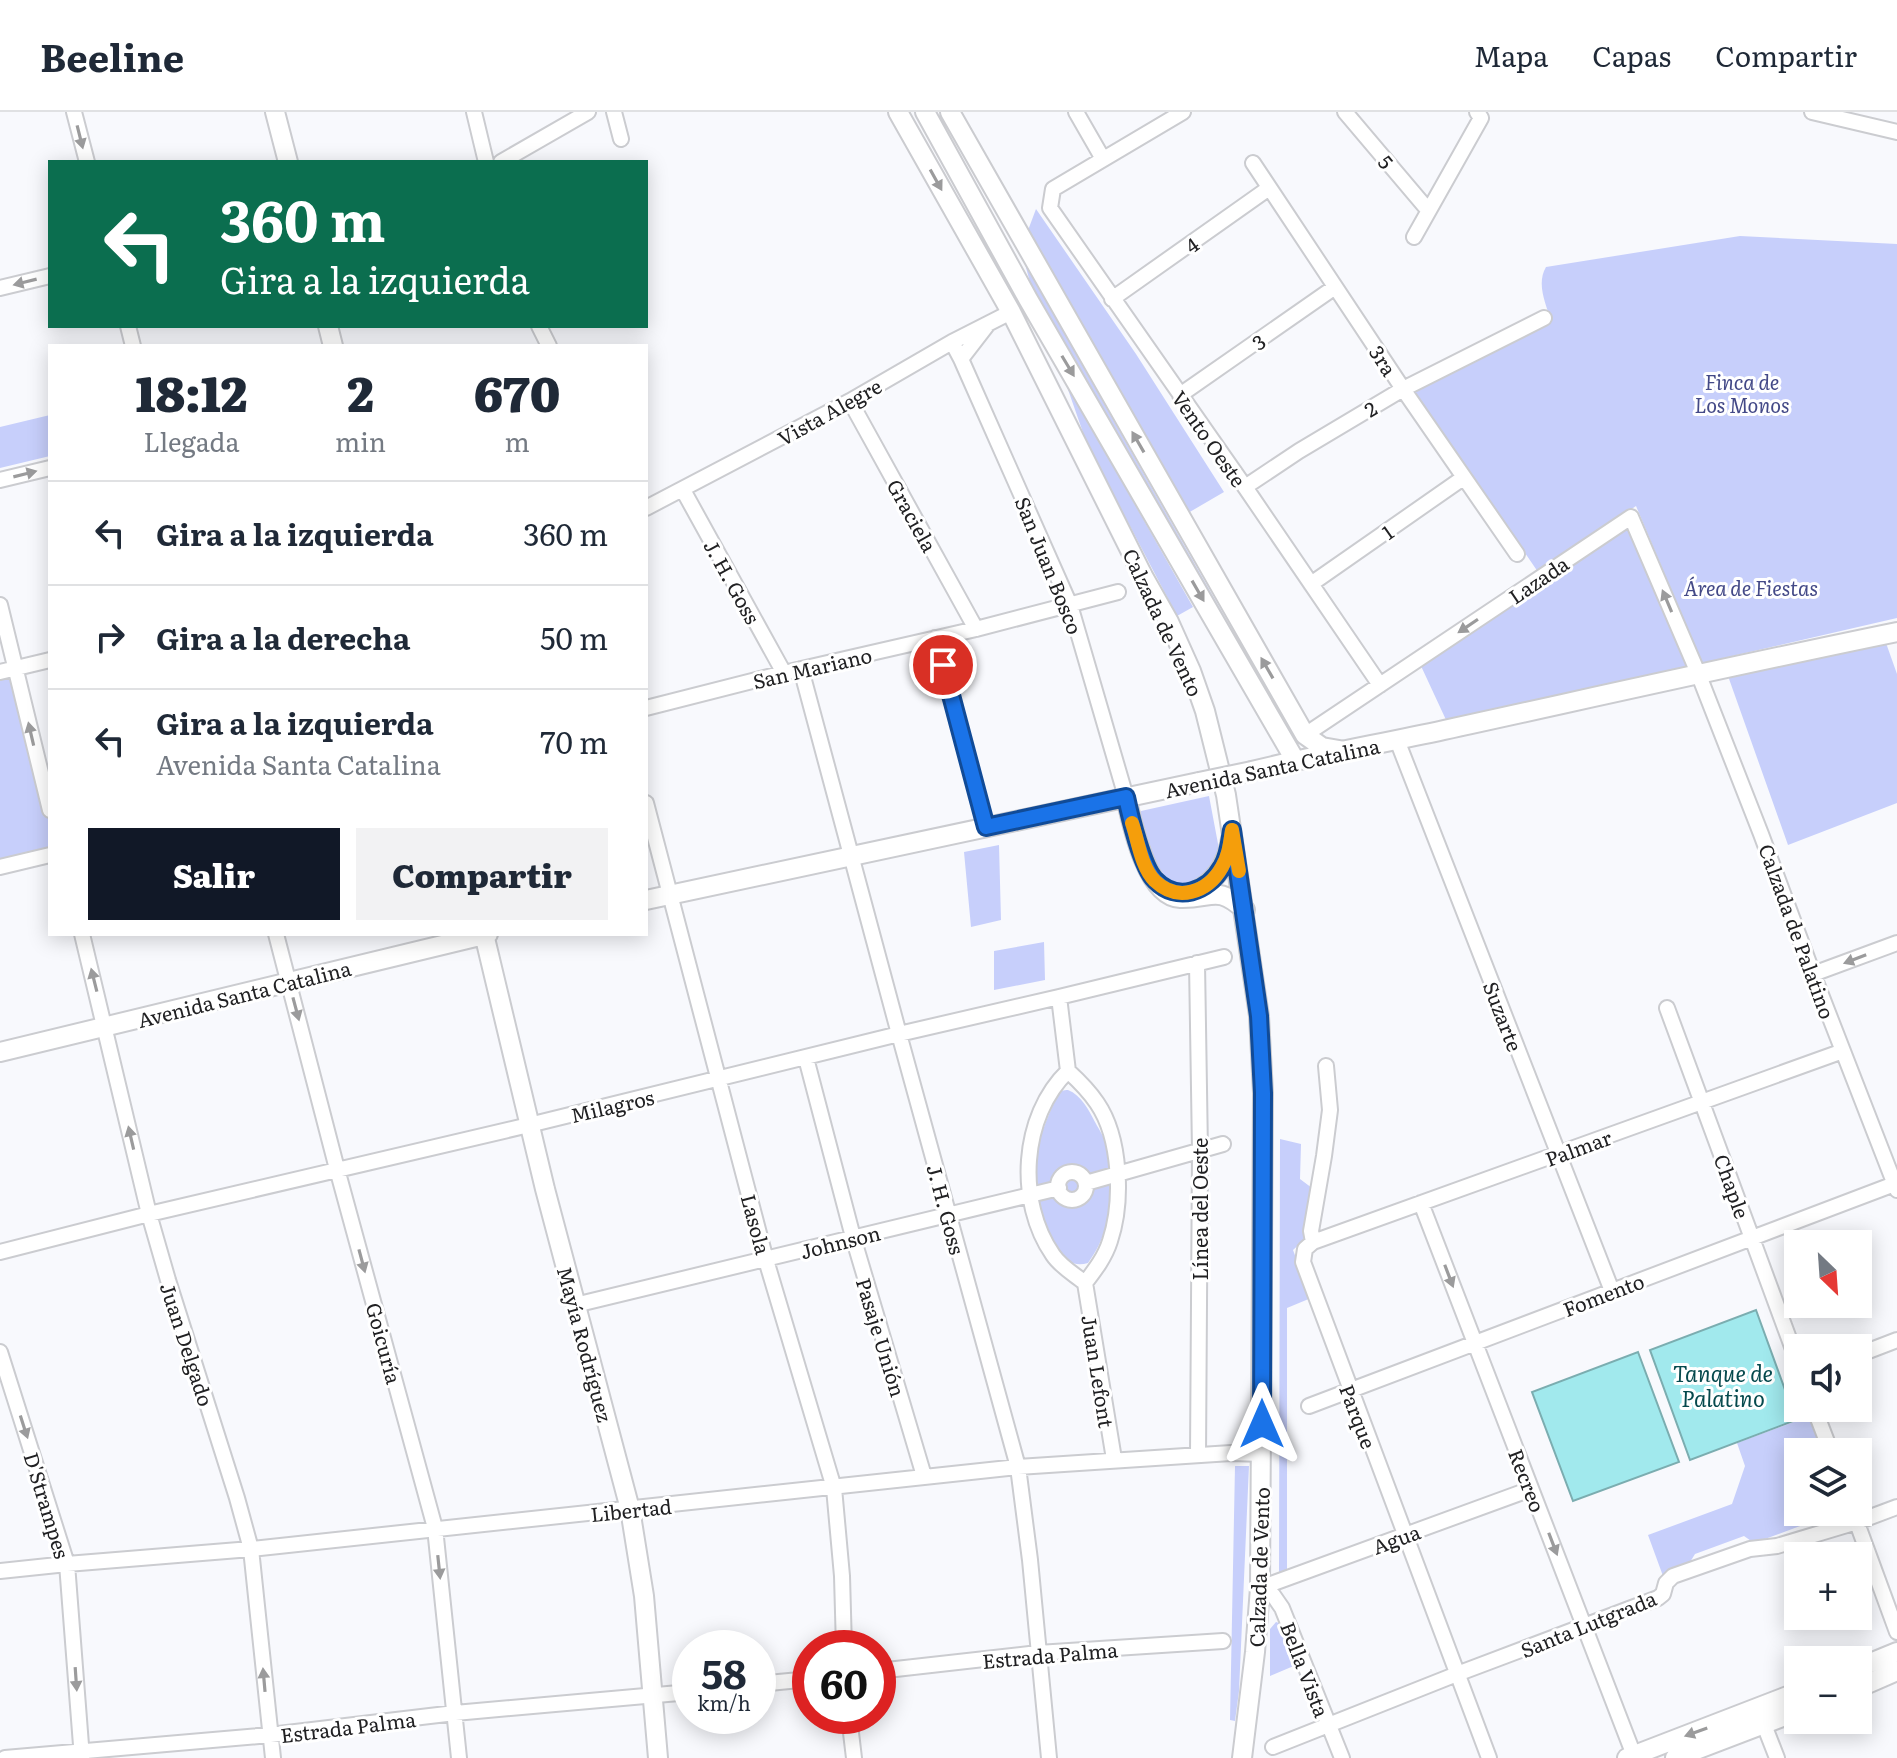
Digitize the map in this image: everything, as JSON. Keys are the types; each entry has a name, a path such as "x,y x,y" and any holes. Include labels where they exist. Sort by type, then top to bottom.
{"main road":[{"path":"275,112 287,160"},
{"name":"Calzada de Vento","path":"898,112 1011,312 1169,622 1205,711 1226,795 1259,1016 1263,1093 1260,1588 1242,1758"},
{"name":"Calzada de Vento","path":"925,112 1028,299 1295,760"},
{"path":"950,112 1305,735 1322,747 1345,751"},
{"path":"1014,224 1042,352 1076,443"},
{"name":"Avenida Santa Catalina","path":"648,900 1897,632"},
{"path":"1295,760 1302,754 1305,735"},
{"path":"1126,797 1147,868 1165,893 1177,899 1221,894 1245,910"},
{"path":"1156,882 1181,894 1188,894 1208,884 1223,865 1232,830"},
{"name":"Avenida Santa Catalina","path":"0,1052 477,936"},
{"name":"Mayía Rodríguez","path":"485,936 529,1125 630,1509 644,1596 658,1758"},
{"path":"1872,1662 1897,1652"},
{"path":"1872,1682 1897,1671"},
{"path":"1675,1758 1760,1717 1784,1701"},
{"path":"1632,1757 1760,1717 1784,1713"}],"street":[{"path":"74,112 86,160"},
{"path":"474,112 486,160"},
{"path":"504,160 588,112"},
{"path":"614,112 621,139"},
{"path":"1076,112 1103,159 1183,112"},
{"name":"5","path":"1345,112 1428,210"},
{"path":"1812,112 1897,132"},
{"path":"1414,237 1479,115"},
{"name":"Vento Oeste","path":"1103,159 1053,189 1050,208 1380,685"},
{"name":"3ra","path":"1253,163 1517,554"},
{"name":"4","path":"1112,299 1269,188"},
{"path":"0,288 48,276"},
{"name":"3","path":"1180,395 1335,287"},
{"name":"Vista Alegre","path":"648,507 1011,312"},
{"name":"2","path":"1245,487 1403,389 1544,318"},
{"path":"961,359 991,321"},
{"name":"San Juan Bosco","path":"952,342 1070,605 1126,797"},
{"name":"Graciela","path":"850,401 976,629"},
{"path":"0,480 48,468"},
{"name":"1","path":"1311,584 1463,478"},
{"name":"J. H. Goss","path":"683,490 784,673"},
{"name":"Lazada","path":"1305,735 1631,517 1698,673"},
{"name":"San Mariano","path":"648,707 1118,592"},
{"path":"0,605 48,802"},
{"path":"935,638 986,827"},
{"path":"0,672 48,661"},
{"name":"J. H. Goss","path":"801,669 1018,1467 1049,1758"},
{"name":"Calzada de Palatino","path":"1698,673 1896,1185"},
{"name":"Suzarte","path":"1397,740 1612,1291"},
{"name":"Lasola","path":"648,810 766,1260 834,1488 844,1630"},
{"path":"0,867 48,855"},
{"name":"Juan Delgado","path":"82,936 149,1214 251,1549 273,1758"},
{"name":"Goicuría","path":"277,936 435,1528 459,1758"},
{"path":"1813,974 1897,943"},
{"name":"Milagros","path":"0,1252 1224,957"},
{"name":"Línea del Oeste","path":"1197,963 1200,1151 1198,1455"},
{"path":"1059,997 1068,1071 1098,1105 1105,1118 1113,1144 1117,1175 1117,1206 1110,1241 1101,1262 1085,1283 1061,1265 1045,1243 1034,1213 1028,1170 1040,1114 1059,1080 1068,1071"},
{"name":"Chaple","path":"1667,1008 1787,1334"},
{"name":"Palmar","path":"1313,1242 1843,1051"},
{"name":"Pasaje Unión","path":"806,1058 853,1237 924,1476"},
{"name":"Parque","path":"1326,1066 1330,1110 1311,1231 1313,1242 1305,1249 1303,1262 1489,1758"},
{"name":"Johnson","path":"575,1305 1031,1196 1059,1188 1061,1177 1069,1172 1081,1175 1086,1183 1223,1144"},
{"name":"Fomento","path":"1309,1406 1896,1185"},
{"name":"Recreo","path":"1421,1203 1632,1757"},
{"name":"Juan Lefont","path":"1085,1283 1114,1459"},
{"path":"1872,1350 1897,1340"},
{"name":"D'Strampes","path":"0,1352 67,1564 82,1755"},
{"name":"Libertad","path":"0,1571 251,1549 1018,1467 1114,1459 1262,1454"},
{"name":"Agua","path":"1260,1588 1531,1489"},
{"name":"Santa Lutgrada","path":"1872,1513 1897,1507"},
{"name":"Santa Lutgrada","path":"1273,1747 1658,1598 1673,1576 1750,1549 1777,1546 1831,1526"},
{"path":"1858,1526 1897,1632"},
{"name":"Bella Vista","path":"1260,1588 1273,1595 1282,1608 1342,1758"},
{"name":"Estrada Palma","path":"896,1669 1038,1653 1223,1641"},
{"name":"Estrada Palma","path":"5,1758 82,1755 455,1713 672,1694"},
{"path":"1760,1717 1777,1758"},
{"path":"851,1734 854,1758"}],"green space":[{"path":"1036,209 1136,354 1224,492 1188,513 1027,233"},
{"name":"Finca de Los Monos","path":"1740,236 1897,244 1897,618 1702,663 1636,506 1538,572 1413,390 1551,321 1542,287 1546,267"},
{"path":"1025,264 1278,711 1281,723 1033,293"},
{"path":"1065,381 1193,607 1177,616 1087,444"},
{"path":"48,415 48,456 0,468 0,427"},
{"path":"1629,527 1689,667 1447,722 1421,666"},
{"path":"1886,643 1897,674 1897,803 1788,845 1728,676"},
{"path":"13,673 48,815 48,849 0,861 0,676"},
{"path":"1209,796 1219,849 1214,867 1208,877 1187,887 1176,887 1155,872 1139,821 1141,811"},
{"path":"999,845 1001,920 971,927 964,852"},
{"path":"1044,942 1045,980 994,990 994,951"},
{"path":"1068,1090 1081,1099 1090,1113 1106,1143 1111,1164 1112,1194 1107,1224 1088,1263 1075,1264 1056,1250 1045,1224 1034,1169 1035,1154 1050,1113 1058,1095"},
{"path":"1280,1139 1301,1144 1300,1179 1312,1188 1304,1240 1293,1250 1311,1298 1287,1308 1287,1571 1279,1572"},
{"path":"1794,1422 1812,1422 1819,1438 1784,1438 1784,1526 1800,1526 1754,1543 1744,1536 1695,1554 1687,1567 1663,1576 1648,1535 1732,1504 1745,1466 1737,1443"},
{"path":"1235,1466 1249,1466 1235,1721 1230,1720"},
{"path":"1276,1622 1296,1665 1270,1676 1270,1629"}],"water":[{"name":"Tanque de Palatino","path":"1756,1310 1784,1387 1784,1422 1791,1422 1690,1460 1650,1350"},
{"name":"Tanque de Palatino","path":"1638,1352 1679,1462 1573,1501 1532,1392"}],"slow traffic":[{"path":"1132,823 1147,868 1156,882 1176,893 1188,894 1199,890 1216,875 1229,851 1232,830 1239,871"}],"route":[{"path":"943,665 986,827 1126,797 1147,868 1156,882 1181,894 1199,890 1216,875 1229,851 1232,830 1261,1041 1262,1424"}],"park label":[{"name":"Área de Fiestas","path":"1751,587"}]}
